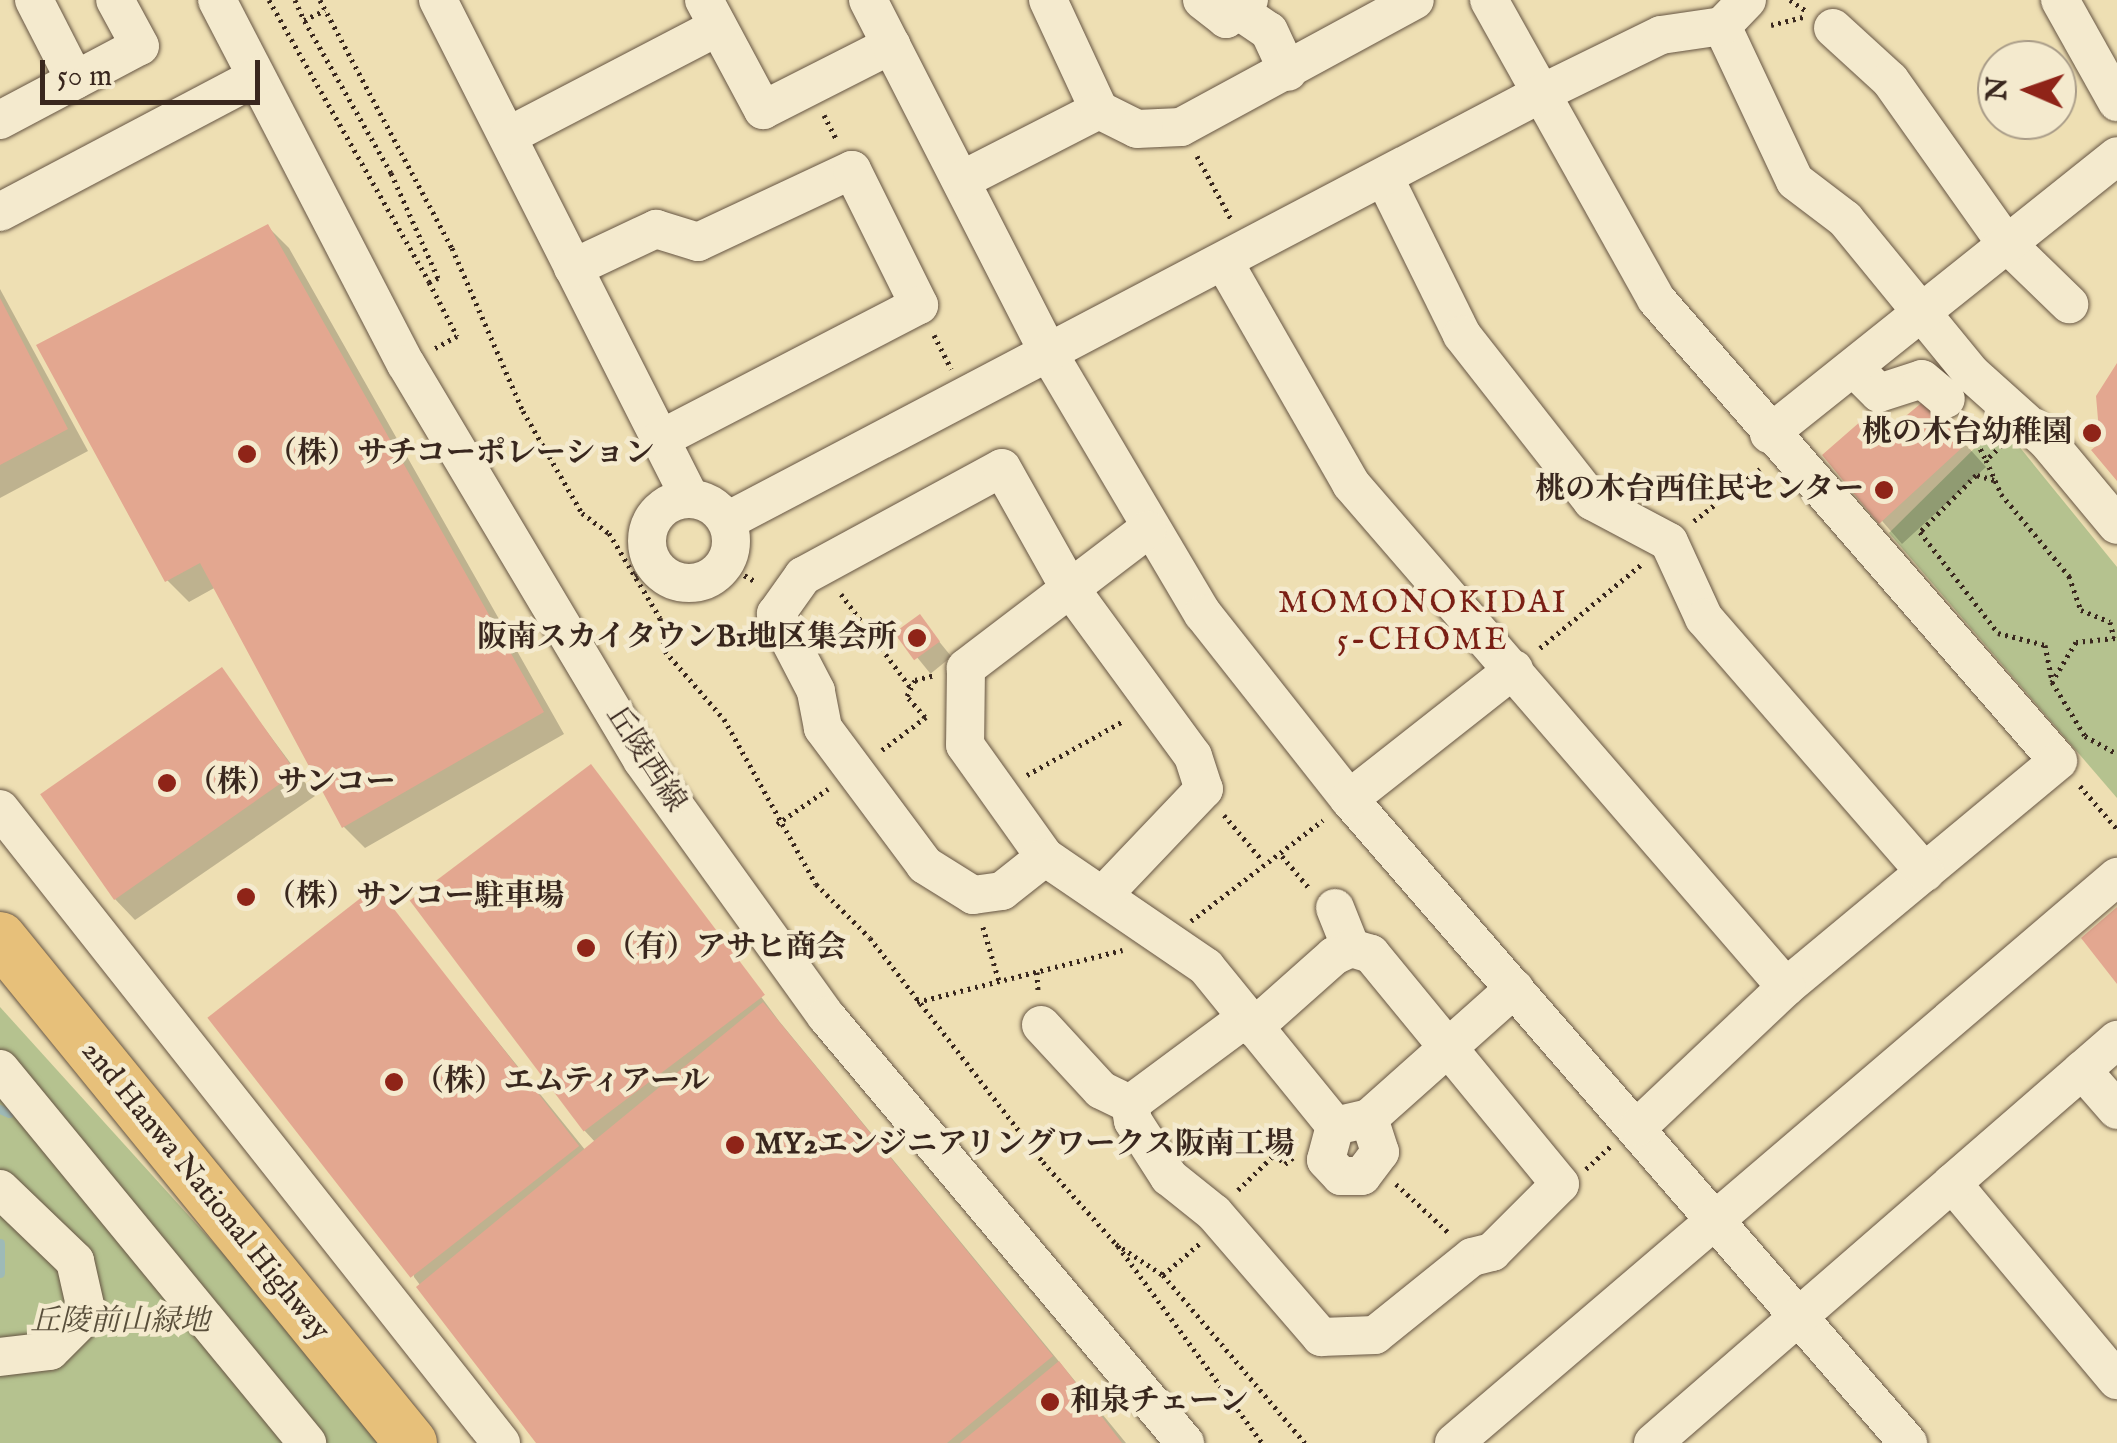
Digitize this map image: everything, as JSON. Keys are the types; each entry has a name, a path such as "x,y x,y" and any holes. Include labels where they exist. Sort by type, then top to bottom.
{"highway":[{"name":"2nd Hanwa National Highway","path":"0,938 411,1443"},
{"path":"0,978 324,1338"}],"street":[{"path":"34,0 75,80"},
{"path":"3,110 75,80 140,46 115,0"},
{"name":"丘陵西線","path":"217,0 406,364 642,760 826,1016 1185,1443"},
{"path":"438,0 690,498 727,521"},
{"path":"868,0 1049,354 1147,530 1348,799 1638,1126 1908,1443"},
{"path":"1048,0 1099,110 1137,129 1181,127 1415,0"},
{"path":"1202,0 1216,17 1246,6 1269,31 1288,72"},
{"path":"1489,0 1538,95 1656,299 2058,761 1786,987 1638,1126"},
{"path":"2060,0 2117,102"},
{"path":"727,521 1538,95 1660,36 1734,13 1739,60 1795,181 1845,219 2009,414 2047,441 2117,526"},
{"path":"508,136 710,14 763,110 891,45"},
{"path":"1833,28 1890,80 2004,240 2069,304"},
{"path":"0,212 256,77"},
{"path":"962,180 1099,110"},
{"path":"1770,434 1923,313 2004,240 2117,156"},
{"path":"573,268 656,229 698,242 852,170 919,305 660,439"},
{"path":"1384,177 1462,335 1592,501 1669,542 1704,618 1925,872"},
{"path":"1236,256 1351,484 1786,987"},
{"path":"1854,368 1879,393 1922,379 1946,399"},
{"path":"1044,856 1002,891 974,895 926,864 897,816 851,774 780,633 782,597 803,576 1002,468 1067,584 1193,756 1204,789 1104,894"},
{"path":"690,498 652,520 645,570 690,582 725,564 727,521"},
{"path":"1147,530 1067,584 966,668 961,729 1000,795 1044,856 1171,938 1343,1131 1378,1162 1362,1176 1341,1176 1343,1131 1447,1051 1515,988"},
{"path":"1348,799 1514,669"},
{"path":"0,809 502,1443"},
{"path":"1454,1443 2117,877"},
{"path":"1335,908 1351,948"},
{"path":"1130,1104 1250,1023 1351,948"},
{"path":"1040,1026 1101,1090 1130,1104 1144,1145 1218,1218 1322,1337 1347,1342 1375,1335 1472,1257 1492,1252 1560,1184 1371,954 1351,948"},
{"path":"1659,1441 1798,1312 2117,1040"},
{"path":"0,1068 307,1443"},
{"path":"2082,1070 2117,1110"},
{"path":"1952,1183 2117,1380"},
{"path":"0,1358 50,1351 86,1314 75,1261 1,1189"}],"path":[{"path":"269,0 457,336"},
{"path":"295,0 391,173 438,278 428,282"},
{"path":"320,0 452,248 516,399 582,513 610,533 645,570 665,650 724,720 806,870 1116,1244 1262,1443"},
{"path":"304,20 325,10"},
{"path":"1739,60 1784,18 1833,28"},
{"path":"810,86 852,170"},
{"path":"1181,127 1236,256"},
{"path":"919,305 952,372 968,364"},
{"path":"2009,414 2006,438 1986,460 1994,480 2070,576 2080,610 2110,622 2116,638 2076,642 2052,682"},
{"path":"1994,480 1976,475 1920,532 1998,633 2045,644 2052,682 2085,736 2117,754"},
{"path":"725,564 802,609 837,588 910,687"},
{"path":"1000,795 1150,702"},
{"path":"2058,761 2117,829"},
{"path":"1204,789 1261,859"},
{"path":"917,1002 1171,938 1261,859 1282,856 1348,799"},
{"path":"1282,856 1335,908"},
{"path":"974,895 999,981"},
{"path":"1164,1275 1275,1154 1285,1164 1304,1148 1343,1131"},
{"path":"1378,1162 1472,1257"},
{"path":"1116,1244 1164,1275 1304,1443"}],"green space":[{"path":"2000,423 2117,567 2117,798 1889,533"},
{"name":"丘陵前山緑地","path":"0,1007 313,1353 387,1443 0,1443"}],"building":[{"name":"（株）サチコーポレーション","path":"268,224 544,712 342,828 200,563 165,582 36,345"},
{"path":"0,298 68,429 0,465"},
{"path":"2117,363 2117,481 2091,450 2100,443 2096,396"},
{"name":"桃の木台西住民センター","path":"1925,400 1966,444 1879,524 1822,455 1861,421 1877,440"},
{"name":"阪南スカイタウンB1地区集会所","path":"920,614 940,642 914,660 894,633"},
{"name":"（株）サンコー","path":"222,667 296,773 114,900 40,794"},
{"name":"（有）アサヒ商会","path":"591,764 765,995 584,1131 410,901"},
{"name":"（株）エムティアール","path":"376,886 579,1146 411,1278 207,1018"},
{"path":"2117,907 2117,984 2081,938"},
{"name":"MY2エンジニアリングワークス阪南工場","path":"763,1002 1053,1356 947,1443 536,1443 416,1287"},
{"name":"和泉チェーン","path":"1059,1361 1122,1443 960,1443"}],"waterway":[{"path":"0,1109 9,1113"},
{"path":"0,1243 0,1273"}],"place":[{"name":"桃の木台幼稚園","path":"2092,433"},
{"name":"（株）サチコーポレーション","path":"247,454"},
{"name":"桃の木台西住民センター","path":"1884,490"},
{"name":"阪南スカイタウンB1地区集会所","path":"917,638"},
{"name":"（株）サンコー","path":"167,783"},
{"name":"（株）サンコー駐車場","path":"246,897"},
{"name":"（有）アサヒ商会","path":"586,948"},
{"name":"（株）エムティアール","path":"394,1082"},
{"name":"MY2エンジニアリングワークス阪南工場","path":"735,1145"},
{"name":"和泉チェーン","path":"1050,1402"}],"district":[{"name":"MOMONOKIDAI 5-CHOME","path":"1423,624"}]}
